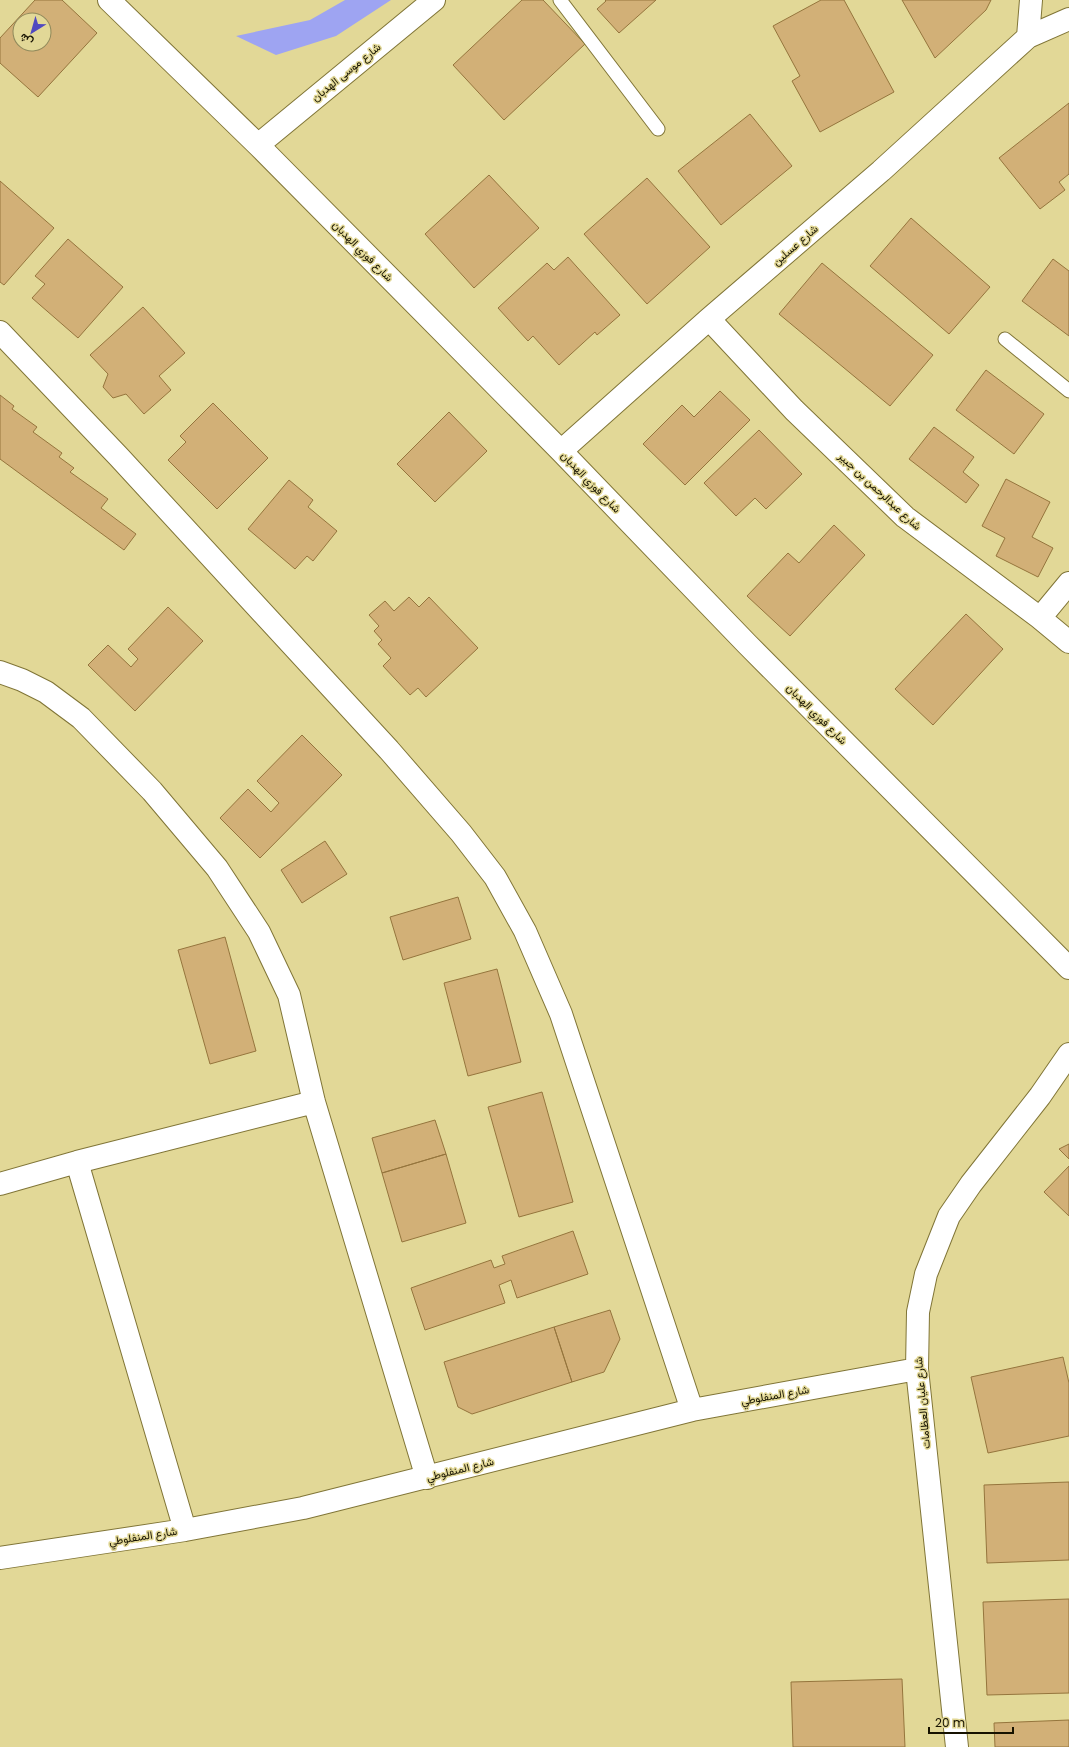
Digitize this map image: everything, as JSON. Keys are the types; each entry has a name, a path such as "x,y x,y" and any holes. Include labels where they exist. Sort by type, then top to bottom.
{"street":[{"name":"شارع فوزي الهدبان","path":"109,0 258,145 561,451 747,644 1069,968"},
{"name":"شارع موسى الهدبان","path":"258,145 434,0"},
{"path":"1028,37 1032,0"},
{"name":"شارع عسلين","path":"561,451 709,318 881,171 1028,37 1069,19"},
{"name":"شارع عبدالرحمن بن جبير","path":"709,318 794,410 905,517 1040,618 1069,642"},
{"path":"0,332 119,457 389,750 461,833 495,877 525,931 561,1014 692,1410"},
{"path":"1040,618 1069,583"},
{"path":"0,672 22,680 46,692 82,718 152,791 217,868 259,932 289,996 314,1102 427,1478"},
{"name":"شارع عليان العظامات","path":"957,1747 917,1369 920,1304 926,1274 949,1216 971,1184 1040,1096 1069,1054"},
{"path":"0,1184 77,1162 314,1102"},
{"path":"77,1162 185,1530"},
{"name":"شارع المنفلوطي","path":"0,1558 185,1530 303,1508 427,1478 692,1410 917,1369"}],"lane":[{"path":"560,0 658,129"},
{"path":"1005,339 1069,391"}],"shaded area":[{"path":"345,0 391,0 336,36 276,55 236,36 310,20"}],"building":[{"path":"35,0 62,0 97,33 38,97 0,63 0,38 12,25 12,52 52,52 52,12 24,12"},
{"path":"522,0 543,0 585,44 504,120 453,65"},
{"path":"605,0 656,0 619,33 597,9 606,1"},
{"path":"821,0 844,0 894,92 820,132 792,81 800,76 773,26"},
{"path":"902,0 991,0 986,10 935,58"},
{"path":"1069,103 1069,174 1059,182 1065,190 1040,209 999,158"},
{"path":"750,114 792,166 721,225 678,171"},
{"path":"489,175 539,228 474,288 425,234"},
{"path":"647,178 710,247 647,304 584,234"},
{"path":"0,181 54,228 4,285 0,282"},
{"path":"911,218 990,287 949,334 870,266"},
{"path":"68,239 123,287 78,338 32,298 45,284 35,276"},
{"path":"568,257 620,315 597,335 595,332 559,365 533,336 528,341 498,308 547,263 554,270"},
{"path":"1053,259 1069,271 1069,336 1022,301"},
{"path":"822,263 933,355 890,406 779,314"},
{"path":"143,307 185,353 159,376 171,390 144,414 126,394 113,398 103,387 108,374 90,355"},
{"path":"986,370 1044,414 1014,454 956,410"},
{"path":"720,391 750,420 685,485 643,444 682,405 694,417"},
{"path":"0,395 14,406 12,409 37,427 33,432 62,453 59,457 74,468 70,472 108,499 101,508 136,534 124,550 0,459"},
{"path":"213,403 268,458 217,509 168,460 186,442 180,436"},
{"path":"449,412 487,451 435,502 397,464"},
{"path":"934,427 974,457 963,472 979,485 966,503 909,459"},
{"path":"759,430 802,474 766,509 755,498 736,516 704,483"},
{"path":"1006,479 1050,502 1032,537 1053,548 1038,577 996,556 1005,538 982,526"},
{"path":"289,480 313,500 308,507 337,531 313,561 307,556 295,569 248,529"},
{"path":"834,525 865,555 790,636 747,596 788,553 799,563"},
{"path":"409,597 419,607 429,597 478,648 426,697 418,688 410,695 383,666 391,658 378,644 382,640 374,631 379,626 369,615 385,601 394,611"},
{"path":"168,607 203,641 135,711 88,665 108,645 131,667 138,659 128,649"},
{"path":"966,614 1003,649 933,725 895,689"},
{"path":"302,735 342,775 260,858 220,818 248,789 271,812 279,803 257,781"},
{"path":"325,841 347,874 302,903 281,870"},
{"path":"458,897 471,939 403,960 390,917"},
{"path":"225,937 256,1051 210,1064 178,950"},
{"path":"497,969 521,1062 468,1076 444,983"},
{"path":"542,1092 573,1202 519,1217 488,1107"},
{"path":"435,1120 446,1154 382,1173 372,1138"},
{"path":"1069,1144 1069,1159 1059,1149"},
{"path":"446,1154 466,1223 402,1242 382,1173"},
{"path":"1069,1166 1069,1216 1044,1192"},
{"path":"573,1231 588,1274 517,1298 511,1280 499,1285 505,1303 425,1330 411,1288 491,1260 494,1268 505,1264 502,1256"},
{"path":"610,1310 620,1339 604,1372 572,1382 554,1327"},
{"path":"554,1327 572,1382 472,1414 458,1407 444,1362"},
{"path":"1063,1357 1069,1383 1069,1436 988,1453 971,1377"},
{"path":"1069,1482 1069,1560 987,1563 984,1485"},
{"path":"1069,1599 1069,1693 987,1695 983,1602"},
{"path":"902,1679 905,1747 793,1747 791,1682"},
{"path":"1069,1720 1069,1747 995,1747 994,1723"}]}
